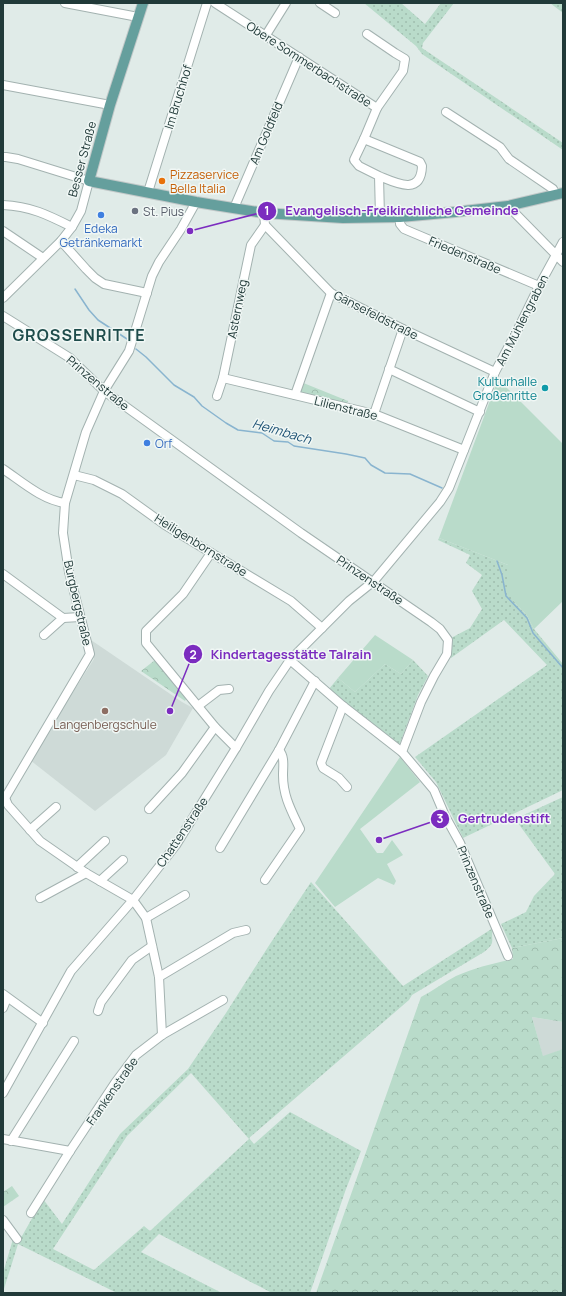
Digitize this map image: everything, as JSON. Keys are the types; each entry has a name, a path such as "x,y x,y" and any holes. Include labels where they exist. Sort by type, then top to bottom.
{"main road":[{"name":"Besser Straße","path":"89,181 110,105 143,3"},
{"path":"89,181 196,202 264,213 343,218 400,217 455,212 508,206 559,194"}],"street":[{"path":"65,3 138,17"},
{"name":"Im Bruchhof","path":"148,192 207,3"},
{"name":"Obere Sommerbachstraße","path":"216,3 377,108 403,71 405,58 367,34"},
{"path":"266,35 286,3"},
{"path":"320,3 335,13"},
{"name":"Am Goldfeld","path":"234,208 299,57"},
{"path":"3,85 110,105"},
{"path":"364,139 420,162 422,166 418,182 412,185 396,183 359,166 354,160 377,108"},
{"path":"446,112 500,147 509,159 559,194"},
{"path":"3,157 18,159 89,181"},
{"path":"379,176 380,217"},
{"name":"Besser Straße","path":"3,298 72,227 81,211 89,181"},
{"name":"Burgbergstraße","path":"4,798 90,654 69,572 64,533 65,503 86,432 104,391 129,351 152,276 196,202"},
{"path":"3,205 23,206 72,227"},
{"path":"508,206 563,262"},
{"path":"264,213 265,225"},
{"name":"Friedenstraße","path":"400,217 400,224 404,229 539,286"},
{"name":"Gänsefeldstraße","path":"265,225 331,293 495,372"},
{"name":"Asternweg","path":"217,396 223,378 251,245 265,225"},
{"path":"3,231 43,258"},
{"path":"60,241 95,278 104,284 148,293"},
{"name":"Am Mühlengraben","path":"374,582 440,502 449,488 495,372 563,242"},
{"path":"295,396 331,293"},
{"name":"Prinzenstraße","path":"3,316 70,358 104,391 301,533 440,628 448,640 447,654 421,702 402,752 434,790 445,816 460,843 508,956"},
{"path":"374,414 403,329"},
{"path":"389,369 480,412"},
{"name":"Lilienstraße","path":"223,378 374,414 464,450"},
{"path":"3,469 33,490 55,502 65,503"},
{"name":"Heiligenbornstraße","path":"74,475 94,480 122,494 165,525 257,579 291,601 322,628"},
{"path":"212,553 183,594 146,631 146,643 214,727 236,748"},
{"path":"3,574 63,618"},
{"name":"Chattenstraße","path":"3,1093 72,971 133,900 176,845 236,748 269,691 290,660 349,602 374,582"},
{"path":"44,635 63,618 80,617"},
{"path":"290,660 343,706 402,752"},
{"path":"220,848 279,750 315,681"},
{"path":"198,706 219,690 229,689"},
{"path":"343,706 321,764 323,768 339,778 347,787"},
{"path":"149,809 182,774 214,727"},
{"path":"265,880 300,829 285,795 283,783 283,755 279,750"},
{"path":"4,798 8,805 40,841 86,873 133,900 146,918 159,977 162,1035"},
{"path":"30,830 56,807"},
{"path":"77,867 105,841"},
{"path":"100,881 123,860"},
{"path":"40,898 86,873"},
{"path":"146,918 186,895"},
{"path":"159,977 233,933 246,930"},
{"path":"98,1011 101,1002 132,960 152,946"},
{"path":"3,1008 5,996 43,1022"},
{"name":"Frankenstraße","path":"31,1213 115,1083 136,1055 162,1035 223,1000"},
{"path":"70,1151 7,1140 74,1041"},
{"path":"3,1220 17,1239"}],"shaded area":[{"name":"Langenbergschule","path":"88,638 193,708 166,755 95,811 30,760 94,659"},
{"path":"532,1017 563,1022 563,1049 543,1057"}],"green space":[{"path":"364,3 401,3 425,24 441,3 454,3 423,43 422,48 563,143 563,150 422,54 416,46"},
{"path":"550,3 563,3 563,13"},
{"path":"498,379 563,444 563,601 534,629 526,614 508,593 508,565 439,538"},
{"path":"301,382 348,401 346,405 303,395 298,391"},
{"path":"439,538 508,565 509,593 516,604 526,614 534,629 563,664 563,790 463,838 436,782 415,757 547,665 504,620 451,658 451,638 470,628 482,609 472,591 482,575 466,563 470,555 438,540"},
{"path":"375,635 413,660 401,674 385,664 355,692 338,678"},
{"path":"155,660 186,699 185,701 141,671"},
{"path":"413,660 428,676 418,695 399,746 329,689 338,678 355,692 385,664 401,674"},
{"path":"400,757 420,782 360,829 377,853 383,853 392,840 403,855 387,864 396,881 394,885 378,878 335,907 315,883"},
{"path":"563,797 563,938 512,948 501,924 526,912 534,896 555,874 515,819"},
{"path":"311,882 403,986 493,928 492,943 488,949 412,995 409,1000 249,1138 254,1144 290,1112 361,1151 346,1189 310,1293 272,1293 159,1234 141,1252 222,1293 117,1293 18,1244 3,1292 3,1273 13,1239 22,1236 43,1199 62,1224 120,1134 188,1069","holes":["191,1073 249,1139 150,1231 144,1226 94,1270 53,1249 127,1136"]},
{"path":"563,938 563,1022 532,1017 543,1056 563,1049 563,1293 316,1293 421,997 463,973 513,959 512,948"},
{"path":"12,1186 19,1196 3,1207 3,1192"}],"waterway":[{"name":"Heimbach","path":"75,289 89,310 98,320 127,339"},
{"name":"Heimbach","path":"136,349 174,385 194,397 202,406 238,430 262,433 274,441 288,442 294,446 365,458 371,465 385,473 410,474 442,488"},
{"name":"Heimbach","path":"497,561 502,575 506,596 527,618 533,633 563,668"}],"place":[{"name":"Pizzaservice Bella Italia","path":"162,181"},
{"name":"St. Pius","path":"135,211"},
{"name":"Edeka Getränkemarkt","path":"101,215"},
{"name":"Evangelisch-Freikirchliche Gemeinde","path":"190,231"},
{"name":"Kulturhalle Großenritte","path":"545,388"},
{"name":"Orf","path":"147,443"},
{"name":"Langenbergschule","path":"105,711"},
{"name":"Kindertagesstätte Talrain","path":"170,711"},
{"name":"Gertrudenstift","path":"379,840"}],"district":[{"name":"GROSSENRITTE","path":"79,335"}]}
